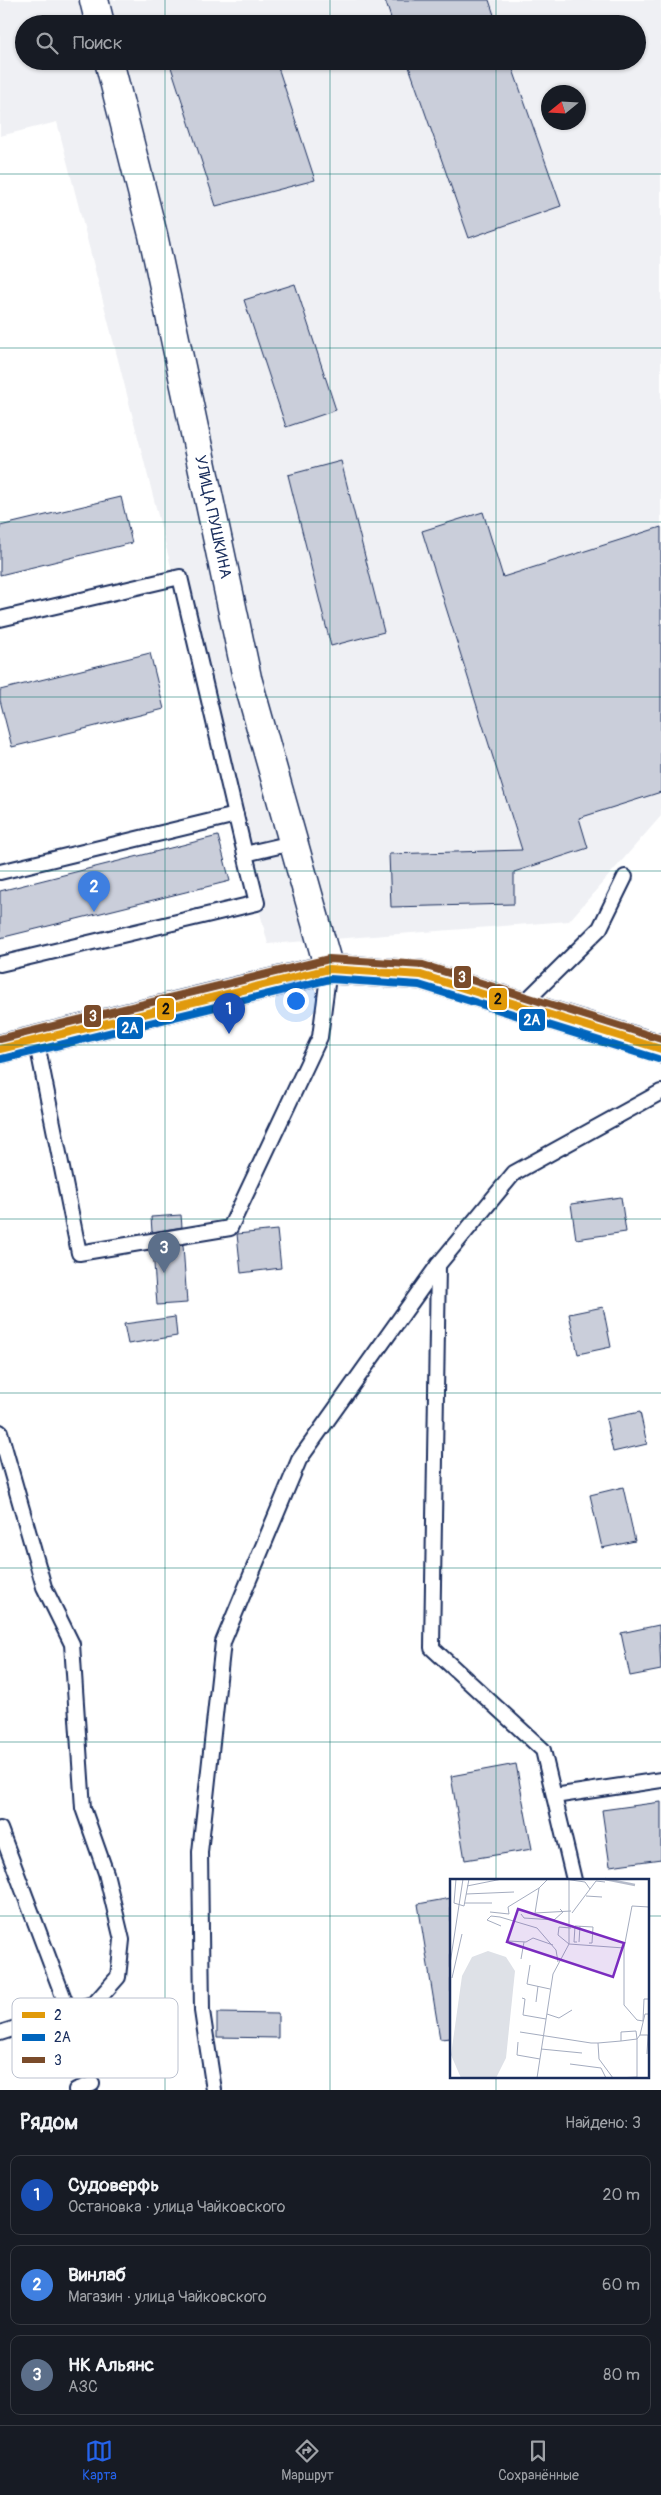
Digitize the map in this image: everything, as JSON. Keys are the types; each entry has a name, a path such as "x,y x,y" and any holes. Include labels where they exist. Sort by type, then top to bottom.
{"street":[{"path":"94,0 98,15"},
{"name":"УЛИЦА ПУШКИНА","path":"111,70 153,235 247,678 292,844 329,970"},
{"path":"0,1049 329,970 421,975 661,1049"}],"lane":[{"path":"0,619 180,577 257,903 0,964"},
{"path":"0,872 236,816"},
{"path":"245,854 292,844"},
{"path":"521,1006 600,928 626,877"},
{"path":"36,1039 79,1253 230,1228 320,1037 329,970"},
{"path":"214,2090 202,2012 200,1852 223,1642 299,1460 438,1265 514,1173 661,1092"},
{"path":"438,1265 432,1648 543,1750 574,1879"},
{"path":"0,1432 44,1587 72,1644 83,1808 106,1873 122,1940 118,1977 99,1998"},
{"path":"554,1796 661,1780"},
{"path":"0,1829 64,1998"},
{"path":"0,2033 12,2029"},
{"path":"76,2090 92,2084"}],"shaded area":[{"path":"0,0 661,0 661,816 569,921 268,944 57,122 0,136"}],"building":[{"path":"385,0 489,0 494,15 390,15"},
{"path":"172,70 279,70 315,180 216,206"},
{"path":"410,70 513,70 561,206 469,238"},
{"path":"295,284 336,410 286,427 244,300"},
{"path":"341,461 384,632 331,646 288,475"},
{"path":"121,497 132,543 0,575 0,526"},
{"path":"483,512 503,577 661,527 661,792 579,818 588,848 514,872 514,904 391,907 389,854 522,850 422,531"},
{"path":"150,653 164,709 12,747 0,700 0,690"},
{"path":"218,836 230,881 0,938 0,891"},
{"path":"621,1197 626,1232 576,1239 571,1204"},
{"path":"181,1215 182,1227 152,1232 151,1217"},
{"path":"277,1230 281,1268 241,1273 237,1234"},
{"path":"183,1245 187,1303 157,1305 153,1250"},
{"path":"603,1307 611,1347 578,1354 569,1314"},
{"path":"175,1317 177,1336 128,1344 124,1324"},
{"path":"640,1412 647,1444 613,1452 606,1419"},
{"path":"623,1487 635,1541 602,1548 590,1495"},
{"path":"659,1625 661,1670 630,1676 621,1633"},
{"path":"516,1764 532,1849 465,1860 451,1776"},
{"path":"661,1802 661,1859 610,1866 602,1810"},
{"path":"450,1898 450,2038 440,2039 418,1904"},
{"path":"217,2013 278,2014 278,2038 217,2037"}],"transit line":[{"name":"3","path":"0,1039 329,959 423,965 661,1039"},
{"name":"2","path":"0,1049 329,969 421,975 661,1049"},
{"name":"2А","path":"2,1059 330,979 419,985 658,1059"}],"place":[{"name":"Винлаб","path":"94,912"},
{"name":"Судоверфь","path":"229,1034"},
{"name":"НК Альянс","path":"164,1273"}]}
